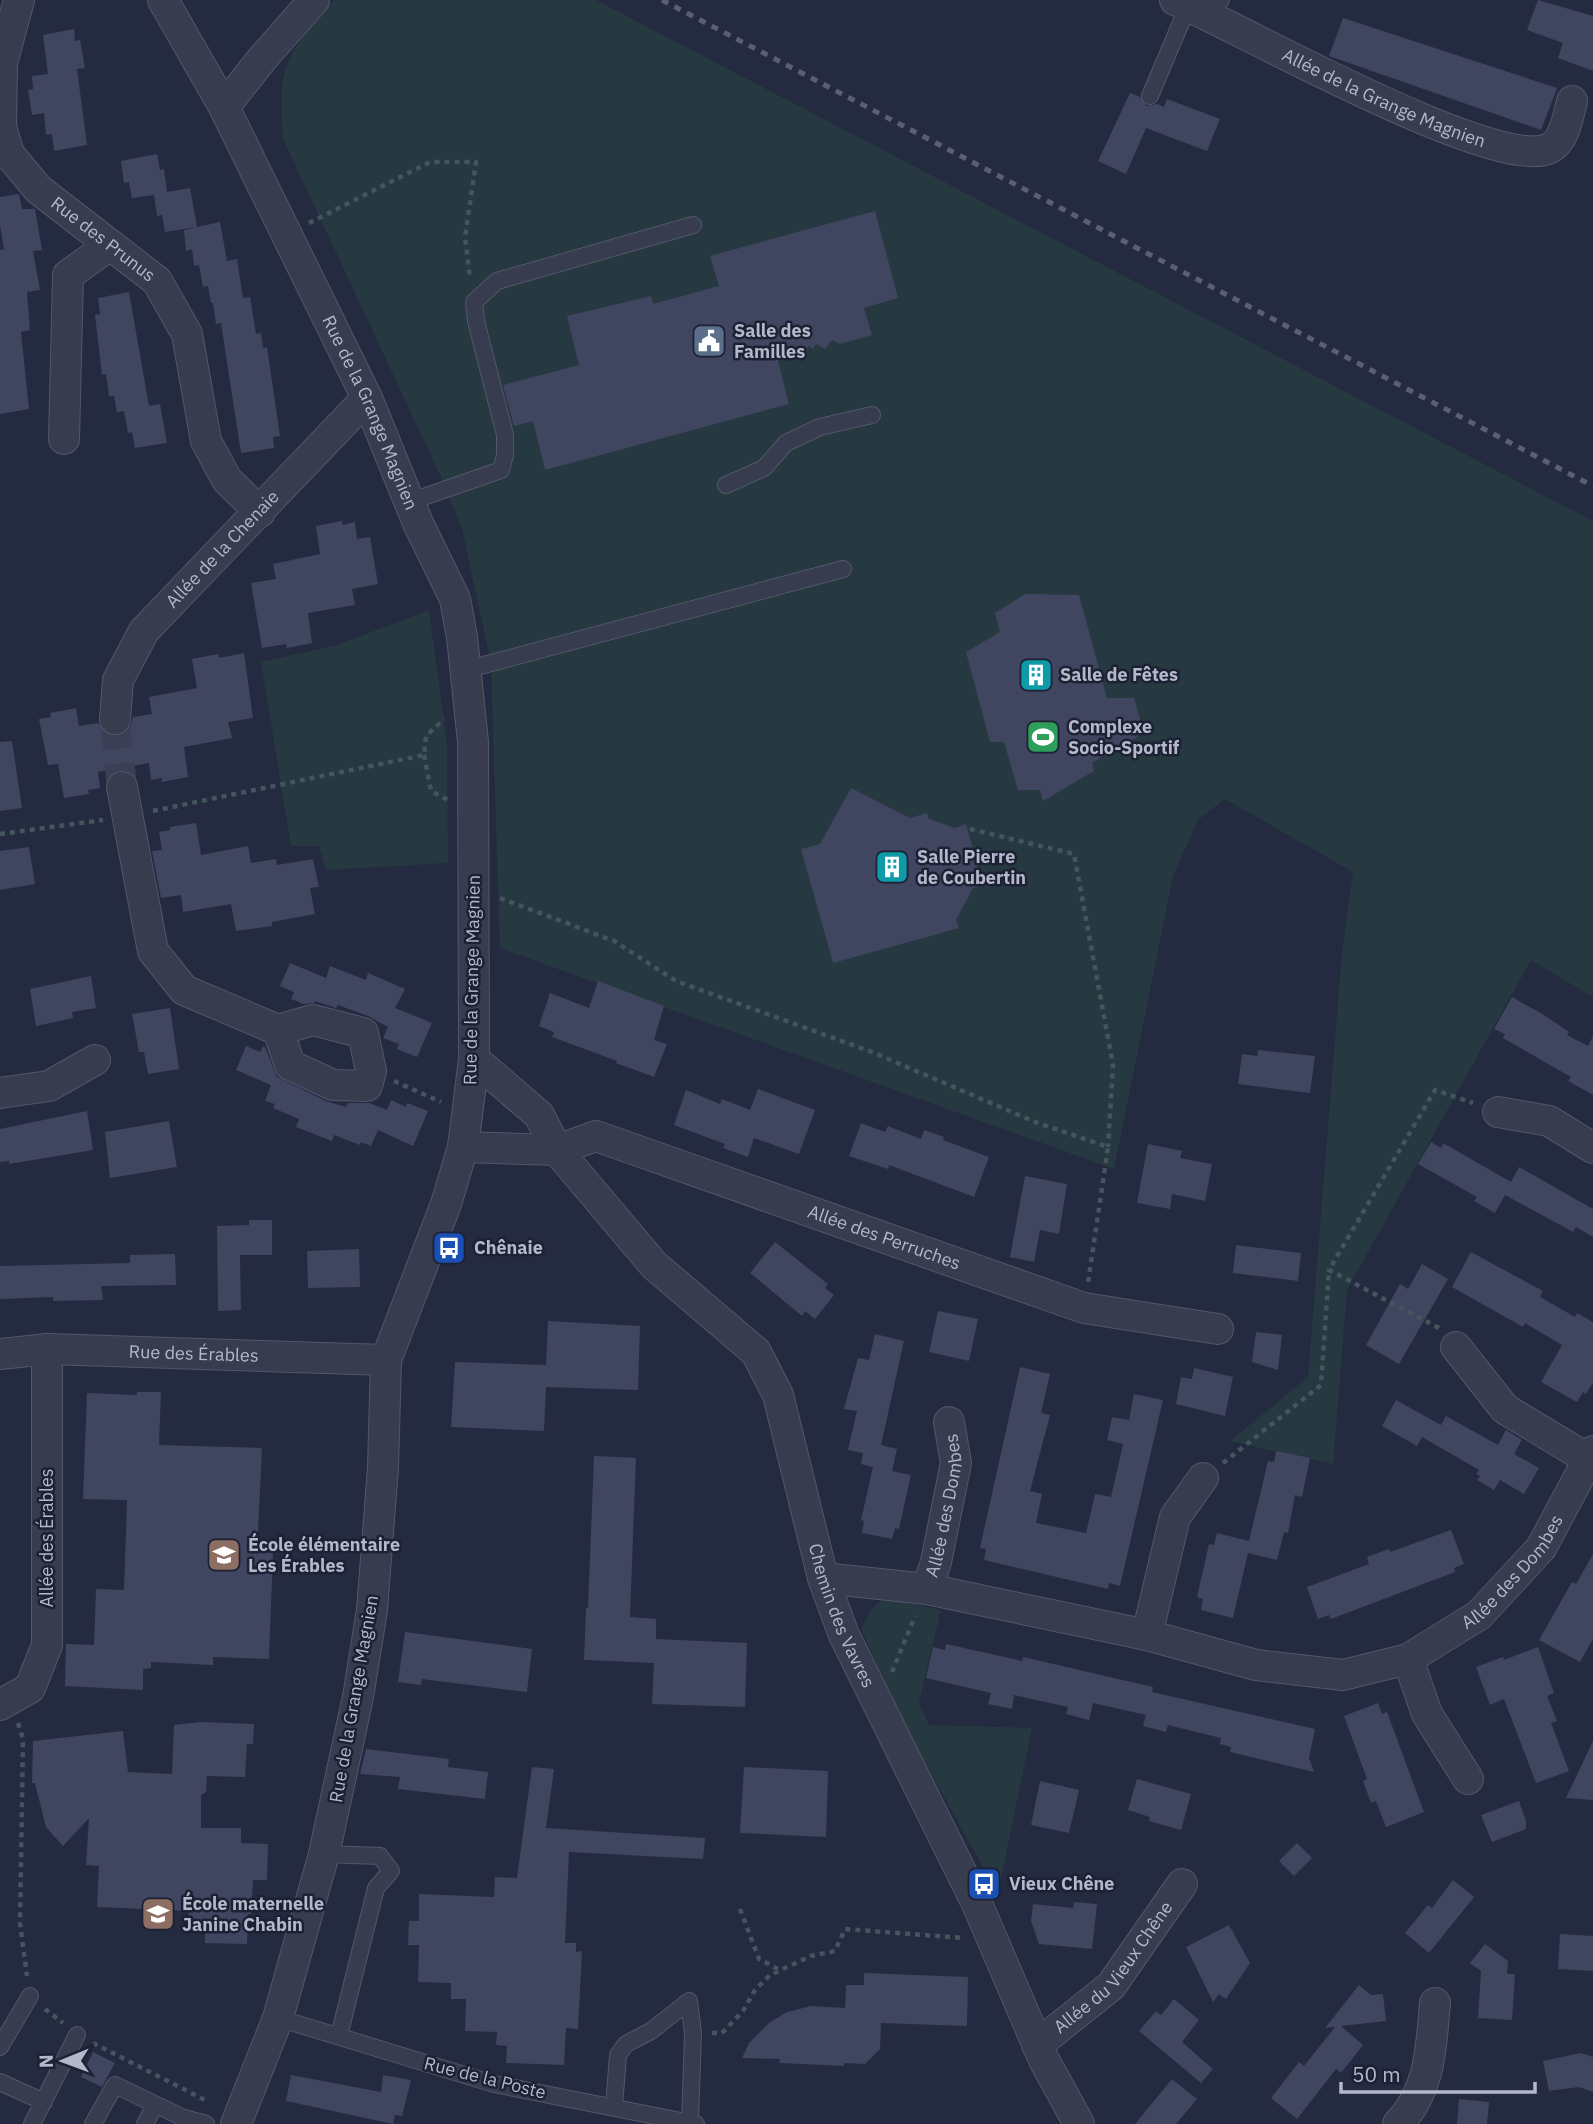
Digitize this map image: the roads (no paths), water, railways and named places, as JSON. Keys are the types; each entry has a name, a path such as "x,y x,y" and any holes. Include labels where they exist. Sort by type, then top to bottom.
{"street":[{"name":"Rue des Prunus","path":"19,0 2,63 1,127 9,154 38,188 157,281 187,334 206,441 227,480 260,512"},
{"name":"Rue de la Grange Magnien","path":"163,0 225,107 367,398 409,502 455,599 473,743 474,1059 463,1147 442,1214 386,1360 383,1468 372,1610 358,1697 324,1854 278,2018 238,2120"},
{"path":"225,107 262,59 314,0"},
{"name":"Allée de la Grange Magnien","path":"1182,3 1341,83 1493,145 1529,152 1550,148 1562,137 1573,101"},
{"path":"64,439 68,275 110,245"},
{"name":"Allée de la Chenaie","path":"115,719 118,680 144,631 367,398"},
{"path":"122,787 153,951 184,990 278,1030 313,1020 363,1033 371,1071 367,1086 333,1085 290,1065 278,1030"},
{"name":"Chemin des Vavres","path":"474,1059 539,1115 557,1150 654,1265 756,1352 778,1395 823,1578 844,1635 993,1940 1037,2045 1079,2124"},
{"path":"0,1093 49,1086 95,1060"},
{"path":"1498,1112 1549,1121 1593,1148"},
{"name":"Allée des Perruches","path":"557,1150 596,1136 1084,1308 1218,1329"},
{"path":"463,1147 557,1150"},
{"name":"Allée des Dombes","path":"823,1578 927,1589 1147,1635 1256,1665 1343,1675 1408,1659 1479,1615 1541,1548 1590,1455 1505,1409 1456,1347"},
{"name":"Rue des Érables","path":"0,1354 47,1349 386,1360"},
{"name":"Allée des Érables","path":"6,1702 30,1688 47,1645 47,1349"},
{"name":"Allée des Dombes","path":"927,1589 936,1562 956,1463 949,1422"},
{"path":"1147,1635 1175,1517 1203,1478"},
{"path":"1408,1659 1427,1714 1468,1779"},
{"name":"Allée du Vieux Chêne","path":"1037,2045 1111,1986 1182,1884"},
{"path":"1398,2124 1408,2114 1429,2069 1434,2003"}],"lane":[{"path":"1150,96 1182,3 1221,0"},
{"path":"409,502 501,470 505,455 505,435 476,321 474,302 497,281 693,225"},
{"path":"726,485 764,468 786,443 820,427 872,415"},
{"path":"467,683 843,569"},
{"path":"324,1854 380,1856 391,1871 376,1888 339,2036"},
{"path":"0,2047 30,1996"},
{"path":"614,2107 618,2055 626,2044 651,2031 689,2001 693,2033 693,2123"},
{"name":"Rue de la Poste","path":"278,2018 494,2084 693,2123"},
{"path":"32,2124 78,2035"},
{"path":"0,2082 44,2102"},
{"path":"93,2124 115,2085 184,2118 206,2124"},
{"path":"145,2124 155,2105"}],"tunnel":[{"path":"115,719 122,787"}],"railway":[{"path":"662,0 1593,486"}],"place":[{"name":"Salle des Familles","path":"709,341"},
{"name":"Salle de Fêtes","path":"1036,675"},
{"name":"Complexe Socio-Sportif","path":"1043,737"},
{"name":"Salle Pierre de Coubertin","path":"892,867"},
{"name":"Chênaie","path":"449,1248"},
{"name":"École élémentaire Les Érables","path":"224,1555"},
{"name":"Vieux Chêne","path":"984,1884"},
{"name":"École maternelle Janine Chabin","path":"158,1914"}]}
